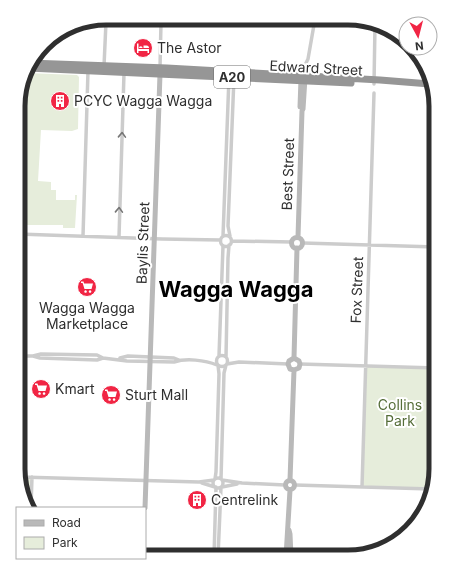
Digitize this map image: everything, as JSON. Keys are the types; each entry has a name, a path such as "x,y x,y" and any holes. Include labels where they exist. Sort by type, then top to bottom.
{"highway":[{"name":"Edward Street","path":"37,64 124,72 160,71 426,84"},
{"name":"Edward Street","path":"34,68 88,68 104,66 231,77 303,78"}],"street":[{"path":"104,66 106,25"},
{"path":"160,71 162,25"},
{"path":"305,65 308,60 314,25"},
{"path":"374,82 375,29"},
{"path":"83,236 88,68"},
{"name":"Baylis Street","path":"145,507 160,71"},
{"path":"119,237 124,72"},
{"path":"231,77 228,106 225,190 230,236 232,241"},
{"path":"220,240 223,236 230,190 233,107 231,77"},
{"name":"Best Street","path":"298,237 303,78"},
{"name":"Fox Street","path":"362,487 374,94"},
{"path":"228,106 233,107"},
{"path":"227,126 232,127"},
{"path":"226,148 231,149"},
{"path":"226,168 231,168"},
{"path":"225,190 230,190"},
{"path":"25,234 220,240"},
{"path":"223,236 230,236"},
{"path":"232,241 292,242 293,239 298,237 301,238 303,243"},
{"path":"220,240 223,246 225,273"},
{"path":"217,515 221,487 224,483 222,479 218,411 220,374 216,361 218,357 221,331 221,312 225,273 229,245 232,241"},
{"path":"292,242 294,247 297,248 294,358"},
{"path":"297,248 302,246 303,243 429,247"},
{"path":"223,246 229,245"},
{"path":"220,433 223,411 224,373 226,364 226,312 224,291"},
{"path":"221,312 226,312"},
{"path":"25,356 97,360 103,358 114,358 128,361 150,359 174,362 179,360 205,361 221,367 226,364 239,362 288,364"},
{"path":"205,361 222,356 239,362"},
{"path":"288,364 290,359 294,358"},
{"path":"294,358 299,360 300,364"},
{"path":"288,364 289,367 294,370"},
{"path":"300,364 429,368"},
{"path":"294,370 299,368 300,364"},
{"path":"286,485 287,481 290,480 294,370"},
{"path":"218,411 223,411"},
{"path":"218,550 217,515 215,487 213,483 220,451"},
{"path":"26,476 199,482 218,478 242,484"},
{"path":"32,477 32,502"},
{"path":"290,480 294,482 295,486"},
{"path":"199,482 215,487 242,484 286,485"},
{"path":"286,485 287,489 290,490 289,550"},
{"path":"290,490 295,486 426,489"},
{"path":"215,550 217,532"}],"green space":[{"path":"32,73 77,75 79,77 78,129 72,131 41,130 38,181 51,182 51,190 56,190 56,200 75,200 75,195 77,195 75,228 63,228 63,225 25,225 25,106 28,85"},
{"name":"Collins Park","path":"366,366 429,368 429,474 426,489 362,487"},
{"path":"26,477 32,477 31,500"}],"place":[{"name":"The Astor","path":"143,48"},
{"name":"PCYC Wagga Wagga","path":"60,101"},
{"name":"Wagga Wagga Marketplace","path":"87,287"},
{"name":"Kmart","path":"41,389"},
{"name":"Sturt Mall","path":"111,395"},
{"name":"Centrelink","path":"197,500"}],"district":[{"name":"Wagga Wagga","path":"236,289"}]}
